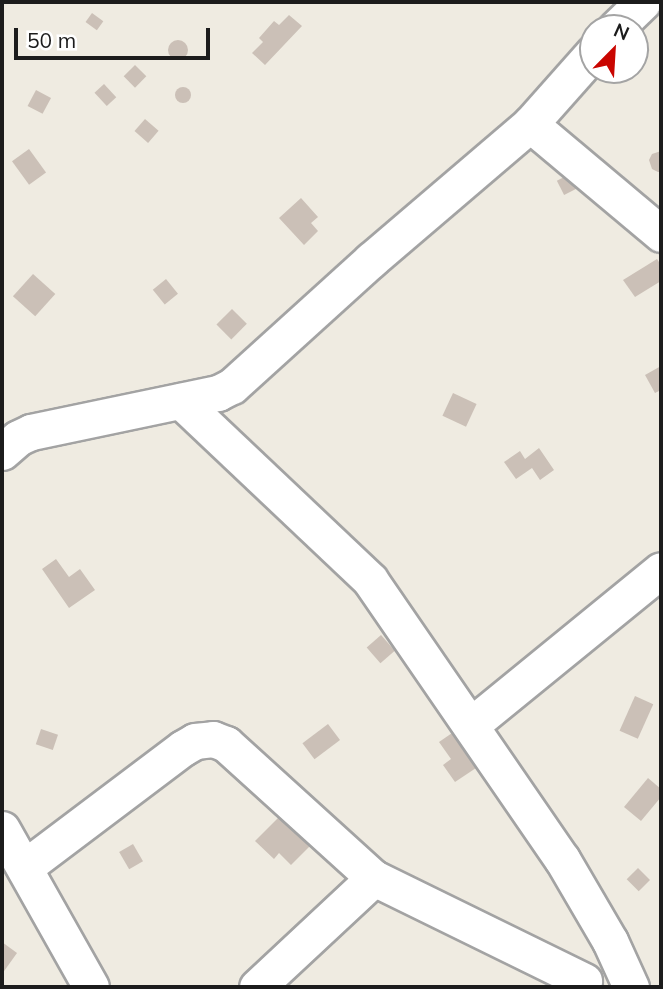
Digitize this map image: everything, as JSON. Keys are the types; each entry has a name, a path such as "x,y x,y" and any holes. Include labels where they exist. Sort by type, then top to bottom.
{"street":[{"path":"2,452 18,438 32,432 218,393 245,377 371,260 530,124 579,69"},
{"path":"530,124 661,233"},
{"path":"181,401 370,580 562,859 617,956 631,987"},
{"path":"471,725 661,570"},
{"path":"24,867 183,748 204,738 226,744 374,878 580,984 617,956"},
{"path":"2,829 83,981"},
{"path":"257,987 374,878"}],"building":[{"path":"92,13 103,21 97,30 86,22"},
{"path":"289,15 302,26 265,65 252,53 263,42 259,38 274,21 279,25"},
{"path":"178,40 185,43 188,50 185,57 178,60 171,57 168,50 171,43"},
{"path":"135,65 146,76 135,88 124,76"},
{"path":"104,84 116,97 107,106 94,93"},
{"path":"183,87 189,89 189,101 183,103 177,101 175,95 177,89"},
{"path":"36,90 51,98 43,114 28,106"},
{"path":"145,119 159,131 148,143 135,131"},
{"path":"29,149 46,172 29,185 12,161"},
{"path":"661,151 661,172 658,172 652,169 649,160 652,154"},
{"path":"572,173 579,187 564,195 557,181"},
{"path":"301,198 318,217 311,223 318,231 304,245 279,218"},
{"path":"657,259 661,265 661,281 635,297 623,280"},
{"path":"33,274 55,294 35,316 13,296"},
{"path":"166,279 178,294 165,304 153,290"},
{"path":"232,309 247,324 231,339 216,325"},
{"path":"661,366 661,390 655,393 645,375"},
{"path":"453,393 477,404 466,427 442,416"},
{"path":"539,448 554,470 540,480 532,468 516,479 504,462 520,451 525,459"},
{"path":"56,559 69,577 80,569 95,590 69,608 42,569"},
{"path":"381,635 395,651 380,663 367,647"},
{"path":"635,696 653,704 638,739 620,731"},
{"path":"328,724 340,740 314,759 302,743"},
{"path":"41,729 58,735 53,750 36,744"},
{"path":"455,731 485,762 455,782 443,765 451,759 439,742"},
{"path":"648,778 661,789 661,797 641,821 624,807"},
{"path":"286,810 317,839 291,865 279,853 274,859 255,841"},
{"path":"133,844 143,861 129,869 119,852"},
{"path":"638,868 650,880 639,891 627,879"},
{"path":"2,942 17,953 2,974"}]}
